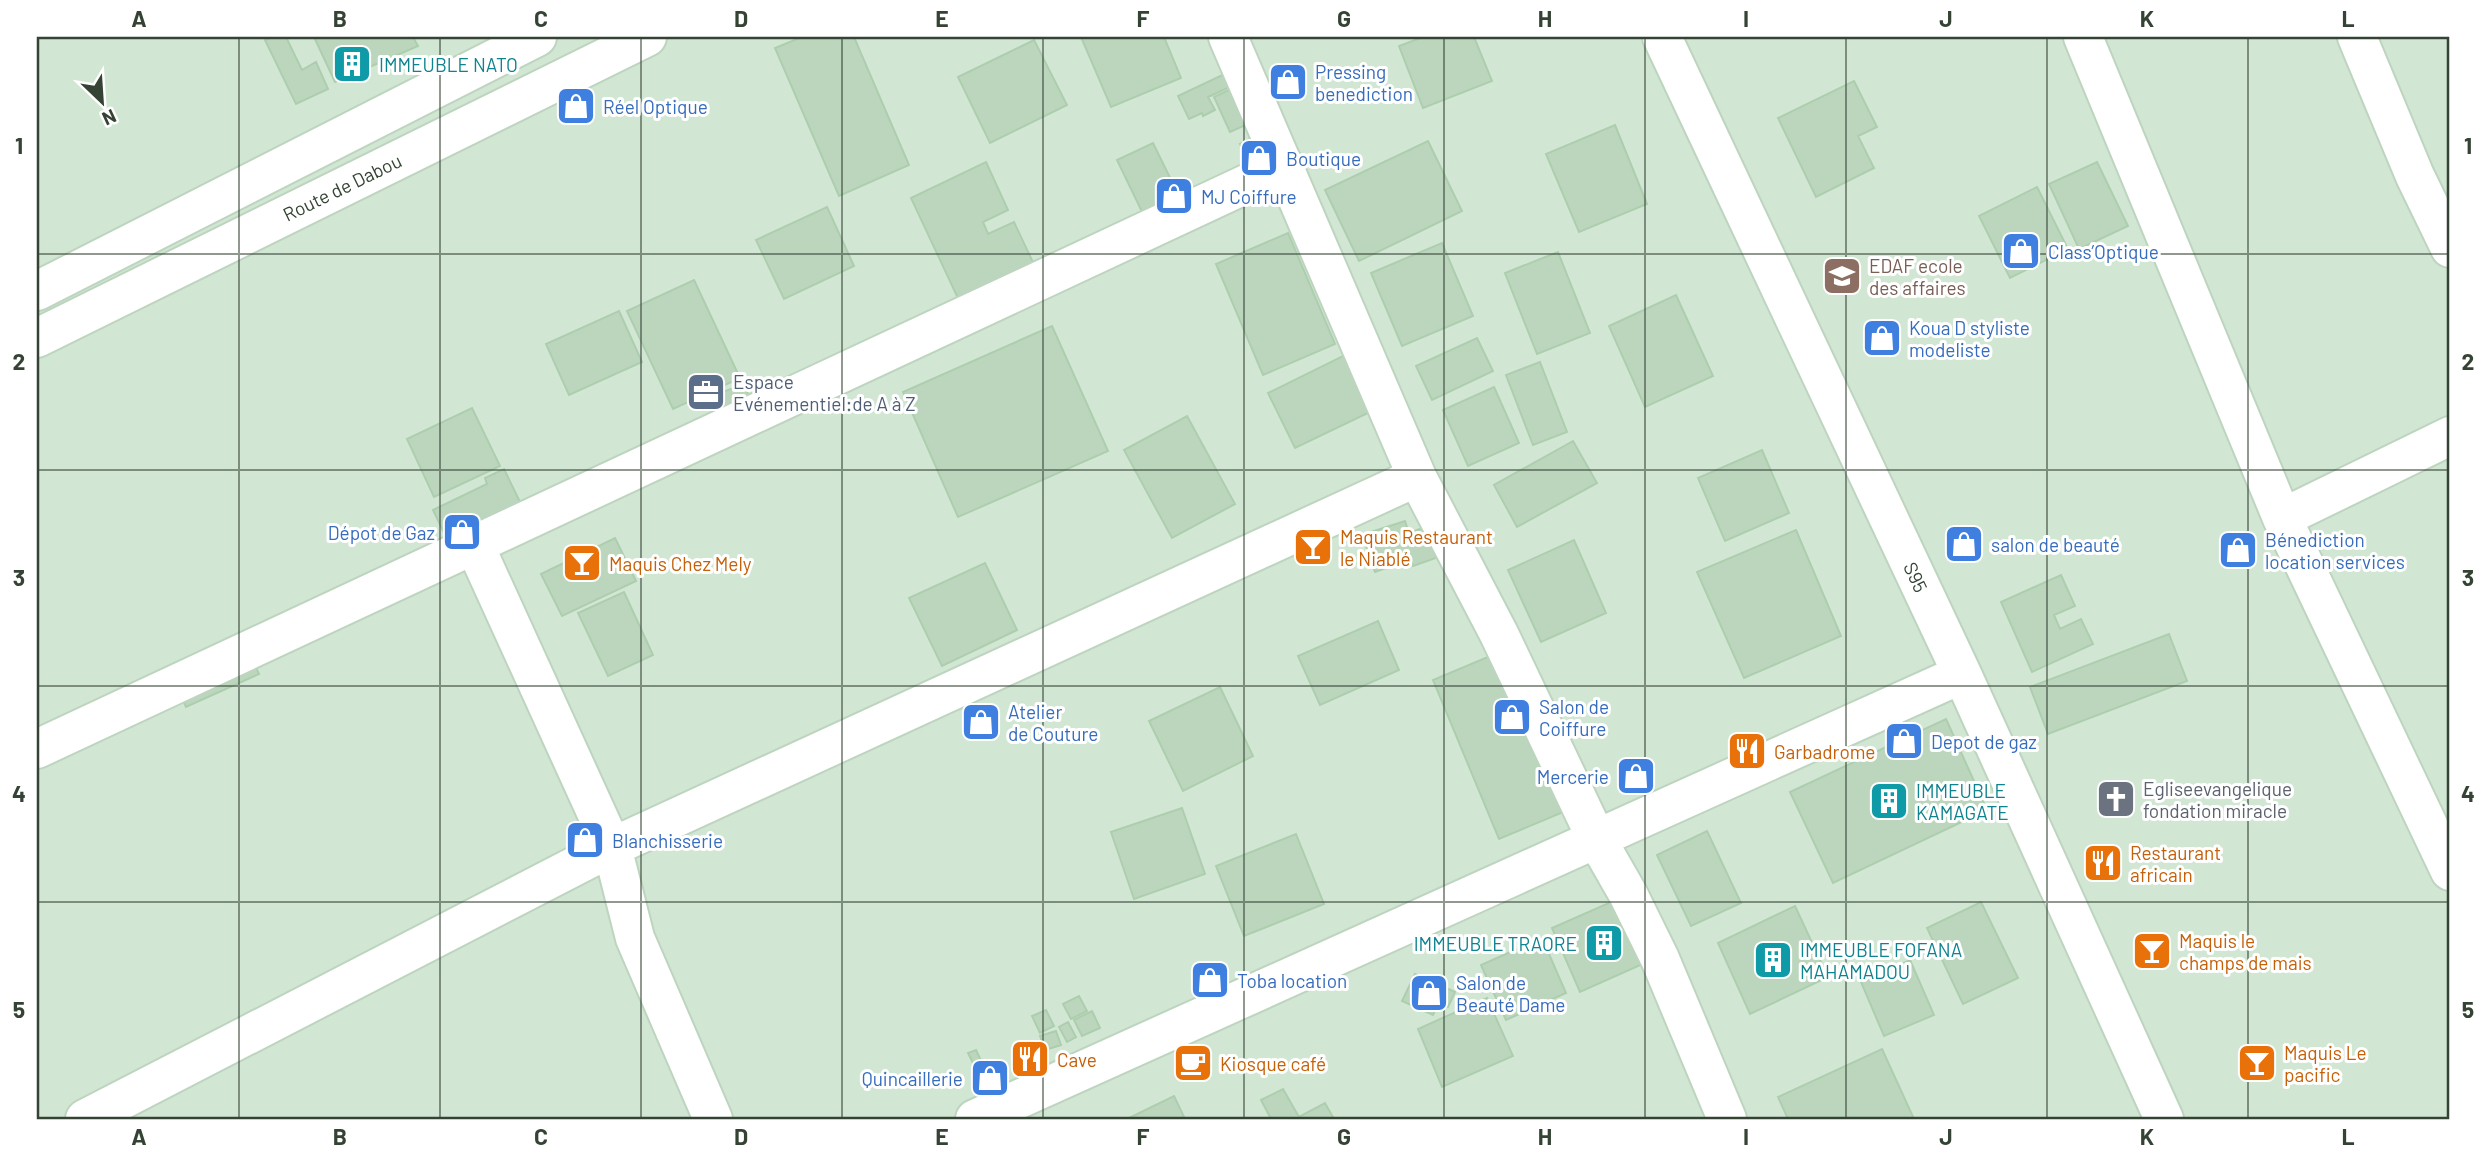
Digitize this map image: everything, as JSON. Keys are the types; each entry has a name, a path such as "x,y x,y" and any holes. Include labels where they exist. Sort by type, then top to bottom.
{"street":[{"path":"37,291 537,37"},
{"name":"Route de Dabou","path":"37,338 647,37"},
{"path":"1228,37 1417,477 1499,634 1596,838 1628,894 1660,959 1718,1116"},
{"name":"S95","path":"1662,37 1962,674 2164,1119"},
{"path":"2083,37 2282,519 2450,871"},
{"path":"2357,37 2415,176 2450,248"},
{"path":"37,749 1285,166"},
{"path":"2282,519 2450,436"},
{"path":"85,1119 612,847 1417,477"},
{"path":"474,544 612,847 635,938 713,1119"},
{"path":"975,1119 1962,674"}],"shaded area":[{"path":"37,37 2450,37 2450,1119 37,1119"}],"building":[{"path":"286,37 302,70 316,62 328,89 296,104 265,40"},
{"name":"IMMEUBLE NATO","path":"314,37 413,37 418,46 335,82"},
{"path":"802,37 854,37 909,165 839,196 775,48"},
{"path":"1081,37 1164,37 1181,78 1111,107"},
{"path":"1423,37 1474,37 1492,81 1423,108 1399,46"},
{"path":"1034,40 1067,105 990,143 958,77"},
{"path":"1235,69 1276,153 1251,165 1240,144 1260,134 1236,84 1208,97 1215,110 1189,119 1178,96"},
{"path":"1854,81 1877,127 1858,136 1874,168 1816,197 1778,118"},
{"path":"1231,89 1248,124 1230,132 1214,97"},
{"path":"1615,125 1647,204 1579,232 1546,154"},
{"path":"1428,141 1462,211 1359,261 1325,190"},
{"path":"1153,143 1180,198 1144,216 1117,160"},
{"path":"986,162 1008,210 983,222 988,234 1014,222 1038,273 963,309 911,198"},
{"path":"2097,162 2128,226 2079,249 2049,184"},
{"path":"2037,187 2068,249 2010,278 1979,216"},
{"path":"827,207 854,266 784,299 756,240"},
{"path":"1288,233 1335,344 1263,375 1216,264"},
{"path":"1442,243 1473,316 1402,346 1371,273"},
{"path":"1558,252 1590,333 1537,354 1505,273"},
{"path":"694,280 740,378 673,409 627,311"},
{"path":"1676,295 1713,376 1645,407 1609,326"},
{"path":"619,311 642,362 569,395 546,344"},
{"path":"1052,326 1108,451 958,517 903,392"},
{"path":"1477,338 1493,371 1432,400 1416,366"},
{"path":"1345,355 1372,411 1295,448 1268,393"},
{"path":"1540,362 1567,432 1533,445 1506,375"},
{"path":"744,384 751,402 727,411 720,393"},
{"path":"1494,387 1519,443 1468,466 1443,410"},
{"path":"472,408 500,466 434,497 407,439"},
{"path":"1187,416 1235,504 1172,538 1124,450"},
{"path":"1573,441 1597,483 1517,527 1494,485"},
{"path":"1762,450 1789,513 1725,541 1698,478"},
{"path":"504,469 521,504 447,539 433,510 487,484 485,478"},
{"path":"1405,521 1409,533 1439,522 1450,553 1413,566 1411,559 1375,572 1362,535"},
{"path":"1796,530 1841,636 1744,678 1697,572"},
{"path":"615,538 636,581 562,616 541,574"},
{"path":"1574,540 1606,613 1541,642 1508,570"},
{"path":"985,563 1017,630 942,666 909,598"},
{"path":"2061,575 2075,606 2054,615 2060,629 2081,619 2093,644 2032,672 2001,602"},
{"path":"624,592 653,655 608,676 578,613"},
{"path":"1378,621 1399,670 1320,705 1298,656"},
{"path":"2169,634 2187,681 2048,734 2030,687"},
{"path":"1502,651 1568,810 1499,839 1433,680"},
{"path":"249,653 259,674 186,707 177,687"},
{"path":"1220,687 1253,756 1183,791 1149,721"},
{"name":"IMMEUBLE KAMAGATE","path":"1946,719 1987,810 1833,883 1790,792"},
{"path":"1182,808 1205,874 1134,899 1111,832"},
{"path":"1707,831 1741,903 1691,926 1657,855"},
{"path":"1296,834 1324,904 1244,936 1216,866"},
{"name":"IMMEUBLE TRAORE","path":"1627,895 1656,958 1580,992 1552,928"},
{"path":"1981,902 2018,978 1963,1004 1927,928"},
{"name":"IMMEUBLE FOFANA MAHAMADOU","path":"1795,906 1828,977 1750,1014 1718,943"},
{"path":"1542,938 1566,993 1506,1020 1481,965"},
{"path":"1910,960 1934,1015 1884,1036 1861,982"},
{"path":"1415,974 1455,992 1448,1007 1439,1002 1433,1015 1402,1001"},
{"path":"1079,996 1087,1011 1071,1019 1063,1004"},
{"path":"1487,998 1513,1056 1442,1087 1418,1029"},
{"path":"1046,1010 1054,1026 1040,1033 1032,1016"},
{"path":"1092,1011 1100,1028 1082,1036 1074,1020"},
{"path":"1068,1022 1076,1037 1067,1042 1059,1027"},
{"path":"1056,1031 1061,1045 1045,1050 1040,1036"},
{"path":"1036,1046 1041,1058 1022,1067 1017,1055"},
{"path":"1882,1049 1914,1119 1788,1119 1778,1097"},
{"path":"976,1050 983,1065 976,1069 968,1053"},
{"path":"995,1060 1006,1080 988,1090 976,1070"},
{"path":"1283,1089 1299,1117 1325,1103 1334,1119 1271,1119 1261,1100"},
{"path":"1174,1096 1185,1119 1127,1119"}],"place":[{"name":"IMMEUBLE NATO","path":"352,64"},
{"name":"Pressing benediction","path":"1288,82"},
{"name":"Réel Optique","path":"576,106"},
{"name":"Boutique","path":"1259,158"},
{"name":"MJ Coiffure","path":"1174,196"},
{"name":"Class’Optique","path":"2021,251"},
{"name":"EDAF ecole des affaires","path":"1842,276"},
{"name":"Koua D styliste modeliste","path":"1882,338"},
{"name":"Espace Evénementiel:de A à Z","path":"706,392"},
{"name":"Dépot de Gaz","path":"462,532"},
{"name":"salon de beauté","path":"1964,544"},
{"name":"Maquis Restaurant le Niablé","path":"1313,547"},
{"name":"Bénediction location services","path":"2238,550"},
{"name":"Maquis Chez Mely","path":"582,563"},
{"name":"Salon de Coiffure","path":"1512,717"},
{"name":"Atelier de Couture","path":"981,722"},
{"name":"Depot de gaz","path":"1904,741"},
{"name":"Garbadrome","path":"1747,751"},
{"name":"Mercerie","path":"1636,776"},
{"name":"Egliseevangelique fondation miracle","path":"2116,799"},
{"name":"IMMEUBLE KAMAGATE","path":"1889,801"},
{"name":"Blanchisserie","path":"585,840"},
{"name":"Restaurant africain","path":"2103,863"},
{"name":"IMMEUBLE TRAORE","path":"1604,943"},
{"name":"Maquis le champs de mais","path":"2152,951"},
{"name":"IMMEUBLE FOFANA MAHAMADOU","path":"1773,960"},
{"name":"Toba location","path":"1210,980"},
{"name":"Salon de Beauté Dame","path":"1429,993"},
{"name":"Cave","path":"1030,1059"},
{"name":"Kiosque café","path":"1193,1063"},
{"name":"Maquis Le pacific","path":"2257,1063"},
{"name":"Quincaillerie","path":"990,1078"}]}
